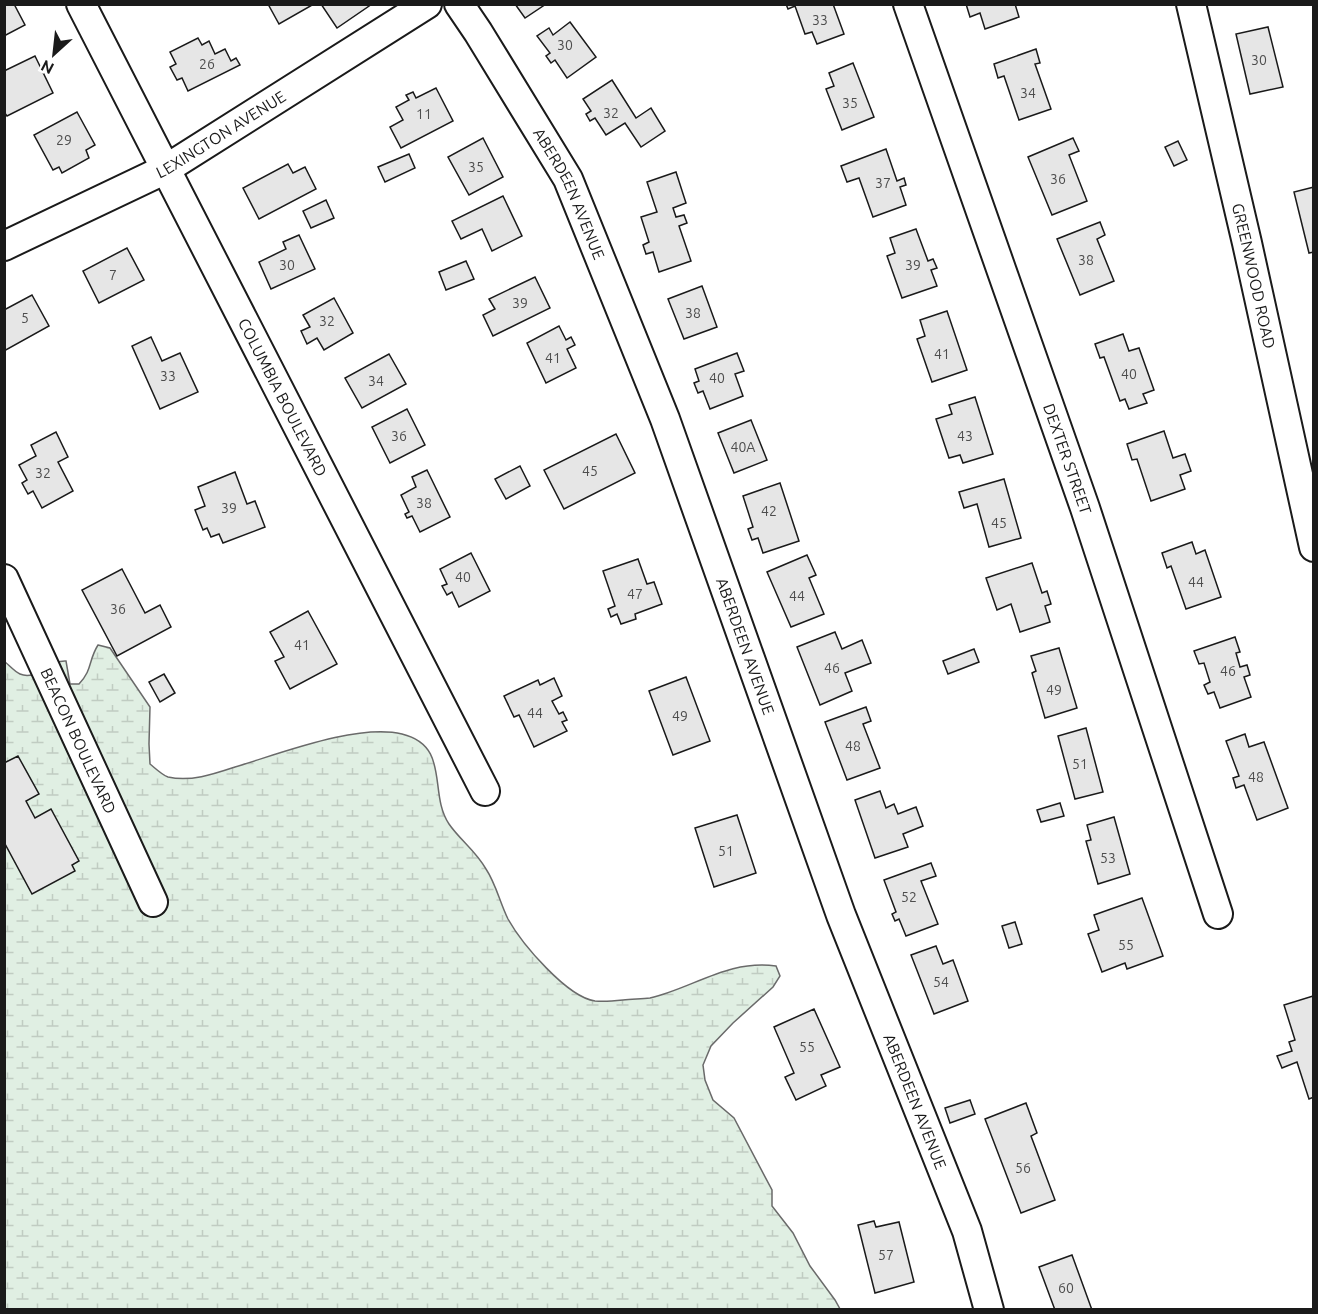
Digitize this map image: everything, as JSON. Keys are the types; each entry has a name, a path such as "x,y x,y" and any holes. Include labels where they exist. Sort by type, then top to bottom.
{"street":[{"name":"COLUMBIA BOULEVARD","path":"81,4 485,791"},
{"name":"LEXINGTON AVENUE","path":"4,246 166,170 427,4"},
{"name":"ABERDEEN AVENUE","path":"459,4 568,179 665,419 841,915 967,1231 989,1310"},
{"name":"DEXTER STREET","path":"908,4 1085,508 1218,914"},
{"name":"GREENWOOD ROAD","path":"1191,4 1307,487 1314,547"},
{"name":"BEACON BOULEVARD","path":"4,579 153,902"}],"green space":[{"path":"98,645 110,648 150,707 150,764 168,777 185,779 219,772 341,736 384,732 402,734 417,740 427,749 433,760 443,812 449,824 486,869 515,930 546,968 584,997 595,1001 650,998 727,970 759,965 776,966 780,976 773,987 711,1046 703,1065 705,1080 713,1100 734,1118 772,1190 772,1206 793,1233 810,1266 840,1309 5,1309 4,661 18,673 32,675 66,661 70,684 79,684 86,674"}],"building":[{"path":"4,4 14,4 25,25 4,36"},
{"path":"268,4 314,4 279,24"},
{"path":"321,4 372,4 337,28"},
{"path":"515,4 546,4 525,18"},
{"path":"786,4 833,4 844,34 817,44 812,32 805,34 795,6 788,9"},
{"path":"966,4 1015,4 1019,17 985,29 980,13 970,17"},
{"path":"570,22 596,57 567,78 555,60 551,63 546,56 550,53 537,36 549,28 553,35"},
{"path":"1268,27 1283,87 1250,94 1236,34"},
{"path":"198,38 202,45 209,41 215,54 225,49 231,61 236,58 240,65 188,91 182,78 177,80 170,67 176,64 170,52"},
{"path":"1036,49 1040,63 1035,64 1051,109 1019,120 1004,76 998,78 994,64"},
{"path":"35,56 53,93 7,116 4,112 4,71"},
{"path":"853,63 874,117 842,130 826,89 834,86 829,73"},
{"path":"612,80 636,118 651,108 665,131 641,147 625,123 606,135 595,118 590,121 586,114 591,111 583,99"},
{"path":"436,88 453,121 401,148 390,127 403,120 396,107 409,100 406,95 413,92 416,98"},
{"path":"77,112 95,145 86,150 89,158 62,173 59,167 53,170 34,135"},
{"path":"483,138 503,177 469,195 448,157"},
{"path":"1073,138 1079,151 1069,155 1087,201 1052,215 1028,157"},
{"path":"1178,141 1187,160 1174,166 1165,147"},
{"path":"886,149 897,181 904,178 906,185 900,187 906,205 873,217 859,178 847,182 841,166"},
{"path":"409,154 415,168 385,182 378,167"},
{"path":"288,164 293,173 305,167 316,189 259,219 243,188"},
{"path":"676,172 686,203 673,208 676,217 684,215 687,223 679,226 691,261 659,272 653,252 646,254 643,245 649,242 641,217 657,212 647,182"},
{"path":"1314,187 1314,252 1309,253 1294,192"},
{"path":"503,196 522,236 492,251 482,229 461,239 452,221"},
{"path":"326,200 334,218 311,228 303,211"},
{"path":"1100,222 1105,235 1097,239 1114,281 1080,295 1057,239"},
{"path":"916,229 928,261 933,259 937,268 931,270 937,286 902,298 887,256 895,253 890,238"},
{"path":"299,235 315,269 271,289 259,262 286,249 283,242"},
{"path":"127,248 144,280 99,303 83,271"},
{"path":"466,261 474,279 446,290 439,272"},
{"path":"535,277 550,308 493,336 483,315 495,309 489,299"},
{"path":"702,286 717,327 684,339 668,299"},
{"path":"32,295 49,326 4,351 4,310"},
{"path":"334,298 353,333 324,350 317,338 307,344 301,331 310,327 303,315"},
{"path":"947,311 967,370 932,382 917,339 925,336 920,320"},
{"path":"559,326 566,340 571,337 575,345 567,349 576,368 546,383 527,343"},
{"path":"1123,334 1129,351 1139,348 1154,390 1143,394 1147,403 1129,409 1125,399 1120,401 1104,357 1100,358 1095,344"},
{"path":"151,337 162,361 180,353 198,392 160,409 132,346"},
{"path":"737,353 744,371 735,374 743,396 710,409 703,391 698,393 694,383 699,381 695,369"},
{"path":"389,354 406,384 362,408 345,378"},
{"path":"975,397 993,454 963,463 960,455 949,458 936,419 952,414 949,405"},
{"path":"407,409 425,445 390,463 372,427"},
{"path":"751,420 767,460 734,473 718,433"},
{"path":"1164,431 1173,458 1185,454 1191,471 1180,475 1185,489 1151,501 1137,459 1132,460 1127,444"},
{"path":"56,432 68,457 58,462 73,491 42,508 33,491 28,494 22,483 27,480 19,465 36,456 31,445"},
{"path":"616,434 635,473 564,509 544,470"},
{"path":"520,466 530,486 506,499 495,479"},
{"path":"427,470 450,517 420,532 412,516 407,518 405,514 409,512 401,495 416,487 412,477"},
{"path":"235,472 247,504 255,501 265,527 223,543 219,534 211,537 207,528 203,530 195,510 205,506 198,487"},
{"path":"1004,479 1021,538 989,547 977,504 964,508 959,492"},
{"path":"780,483 799,541 763,553 758,538 752,540 748,529 753,527 743,496"},
{"path":"1192,542 1196,554 1205,550 1221,597 1186,609 1171,566 1167,568 1162,553"},
{"path":"471,553 490,591 459,607 452,592 447,595 442,586 447,584 440,569"},
{"path":"807,555 816,575 809,578 824,614 791,627 767,572"},
{"path":"638,559 647,584 654,582 662,604 635,614 636,619 621,624 617,614 611,617 608,609 615,606 603,571"},
{"path":"1032,563 1042,593 1047,591 1051,604 1045,606 1050,622 1020,632 1011,604 997,610 986,578"},
{"path":"122,569 145,613 160,605 171,627 117,656 82,590"},
{"path":"308,611 337,664 290,689 275,661 284,657 270,632"},
{"path":"835,632 842,649 862,640 871,663 845,673 852,691 820,705 797,647"},
{"path":"1235,637 1240,652 1236,653 1240,667 1247,665 1250,675 1244,677 1251,697 1220,708 1214,692 1208,694 1204,685 1210,682 1204,663 1199,664 1194,651"},
{"path":"1059,648 1077,708 1045,718 1032,673 1036,671 1031,656"},
{"path":"974,649 979,662 948,674 943,661"},
{"path":"164,674 175,693 160,702 149,682"},
{"path":"686,677 710,741 673,755 649,691"},
{"path":"554,678 562,696 552,701 559,714 563,712 567,720 562,722 567,731 534,747 519,715 514,717 504,696 538,680 540,685"},
{"path":"866,707 871,721 863,724 880,768 847,780 825,722"},
{"path":"1086,728 1103,792 1075,799 1058,736"},
{"path":"1245,734 1249,747 1264,742 1288,808 1257,820 1244,785 1236,788 1233,778 1239,776 1226,741"},
{"path":"18,756 39,794 26,801 35,818 51,809 79,861 72,865 75,871 32,894 4,842 4,763"},
{"path":"880,791 886,808 894,804 898,814 916,807 923,826 903,834 908,847 875,858 855,800"},
{"path":"1060,803 1064,816 1041,822 1037,810"},
{"path":"737,815 756,873 714,887 695,828"},
{"path":"1114,817 1130,874 1098,884 1086,841 1091,840 1087,825"},
{"path":"931,863 936,876 921,881 938,924 906,936 899,919 895,921 892,914 896,912 884,880"},
{"path":"1142,898 1163,956 1127,969 1125,963 1102,972 1088,934 1099,930 1094,915"},
{"path":"1015,922 1022,944 1009,948 1002,926"},
{"path":"936,946 943,964 953,960 968,1001 934,1014 911,955"},
{"path":"1313,996 1314,1097 1309,1099 1297,1062 1282,1068 1277,1056 1292,1051 1289,1042 1295,1040 1284,1005"},
{"path":"814,1009 840,1067 821,1075 826,1086 796,1100 785,1077 794,1073 774,1027"},
{"path":"970,1100 975,1114 950,1123 945,1108"},
{"path":"1026,1103 1037,1133 1031,1136 1055,1200 1021,1213 985,1119"},
{"path":"874,1221 876,1227 899,1222 914,1282 875,1293 858,1225"},
{"path":"1072,1255 1092,1310 1055,1310 1039,1267"}]}
